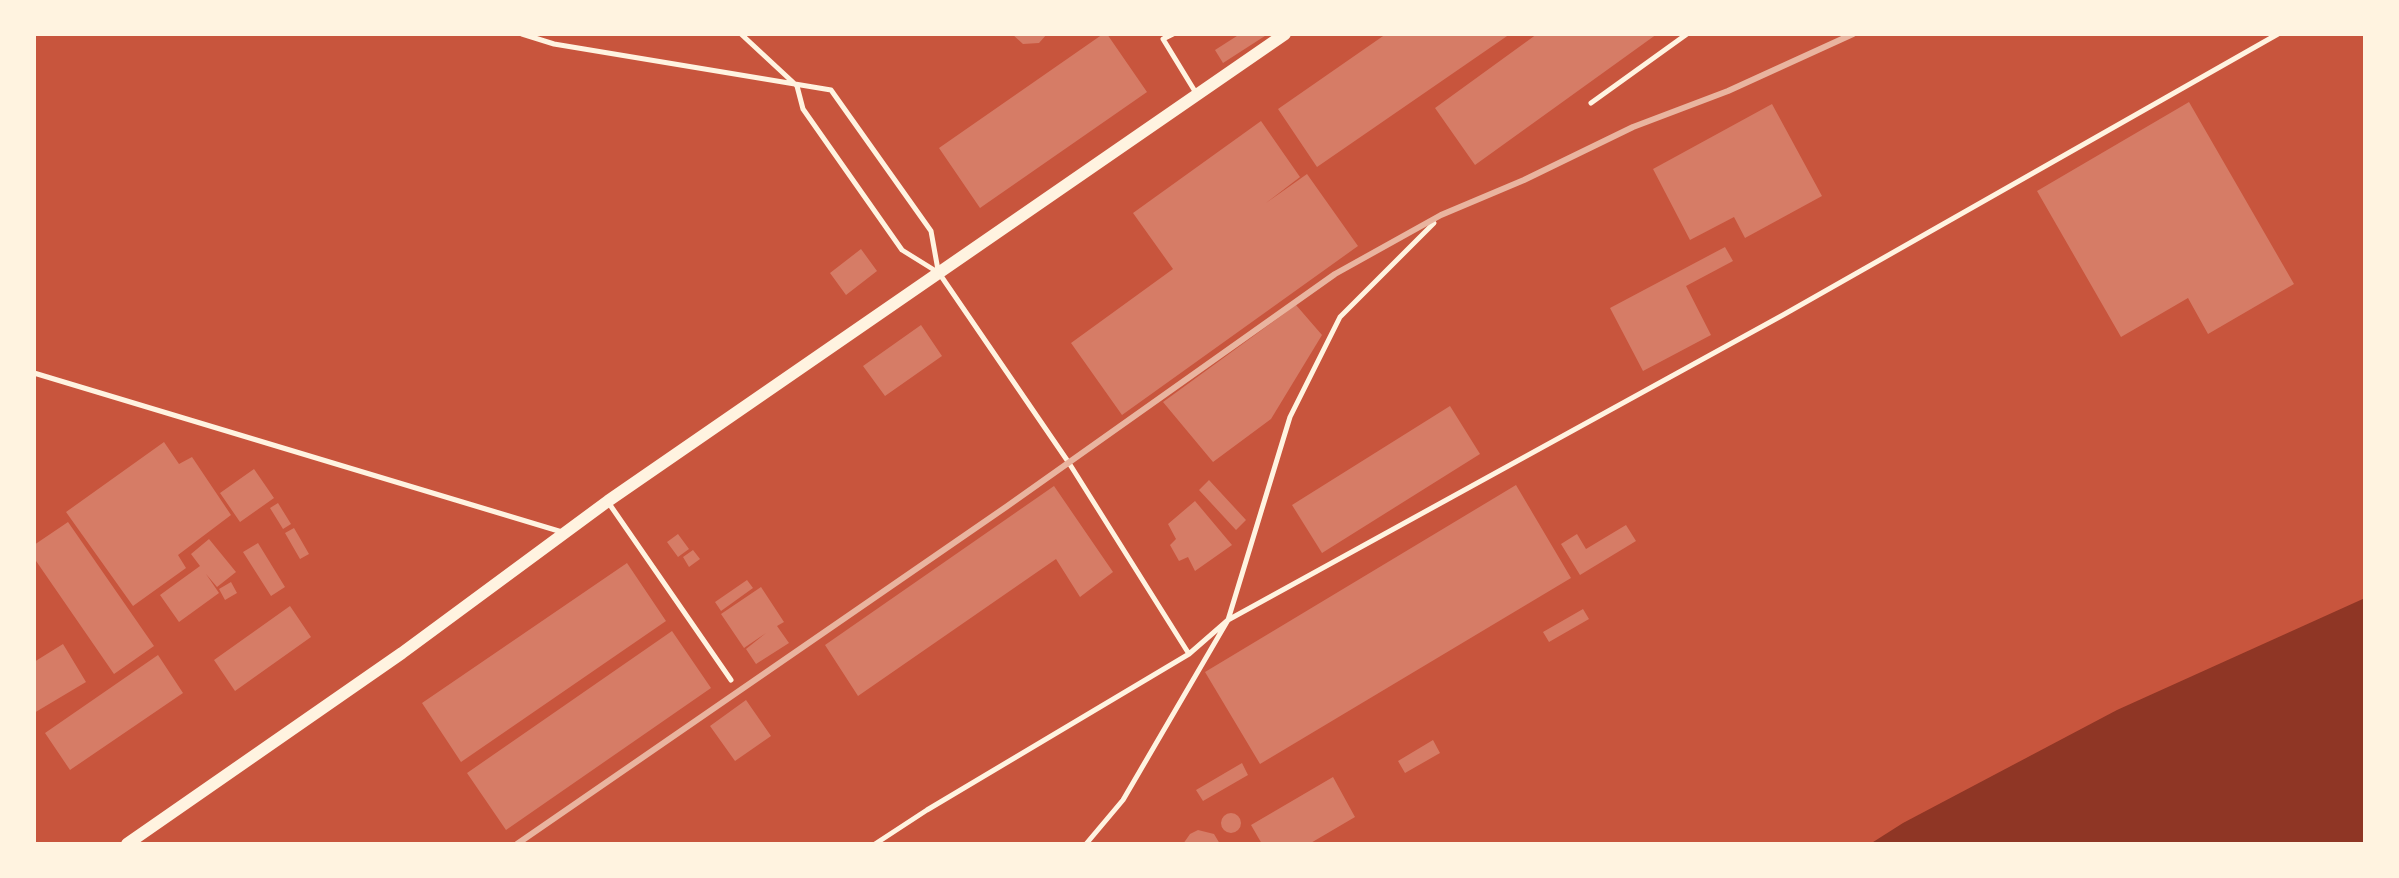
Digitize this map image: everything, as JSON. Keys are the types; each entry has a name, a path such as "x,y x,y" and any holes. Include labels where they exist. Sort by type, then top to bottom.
{"street":[{"path":"127,844 402,653 608,501 1285,34"}],"lane":[{"path":"522,34 554,44 831,90 931,231 939,273 1069,463 1189,654"},
{"path":"741,34 797,86 803,109 902,250 939,273"},
{"path":"1173,34 1163,39 1197,94"},
{"path":"1591,103 1687,34"},
{"path":"875,844 1189,654 1228,620 1783,315 2278,34"},
{"path":"1086,844 1123,800 1228,620 1290,417 1340,317 1434,223"},
{"path":"34,373 565,533"},
{"path":"608,501 731,680"}],"shaded area":[{"path":"2365,598 2365,844 1870,844 1903,823 2117,710"}],"building":[{"path":"1012,34 1047,34 1039,43 1023,44"},
{"path":"1107,34 1147,92 980,208 939,148"},
{"path":"1240,34 1268,34 1223,63 1215,50"},
{"path":"1386,34 1510,34 1317,167 1278,109"},
{"path":"1537,34 1657,34 1475,165 1435,108"},
{"path":"2189,102 2294,284 2208,334 2188,298 2121,337 2037,191"},
{"path":"1772,104 1822,196 1745,238 1734,217 1690,240 1653,169"},
{"path":"1261,121 1300,177 1266,203 1307,174 1358,246 1122,415 1071,343 1173,269 1133,213"},
{"path":"1725,247 1733,261 1686,286 1711,335 1643,371 1610,308"},
{"path":"861,249 877,271 846,295 830,273"},
{"path":"1296,305 1322,335 1271,419 1213,462 1163,402"},
{"path":"921,325 942,356 885,396 863,366"},
{"path":"1450,406 1480,454 1322,553 1292,505"},
{"path":"164,442 179,464 192,457 231,515 178,555 186,568 133,606 66,512"},
{"path":"254,469 274,498 240,522 220,493"},
{"path":"1209,480 1246,520 1236,530 1199,490"},
{"path":"1516,485 1571,578 1260,764 1205,672"},
{"path":"1054,486 1113,572 1080,597 1056,559 858,696 825,645"},
{"path":"1195,501 1232,545 1195,571 1188,557 1179,561 1170,545 1176,539 1168,524"},
{"path":"278,503 291,524 283,529 270,508"},
{"path":"68,522 154,646 114,674 34,558 34,545"},
{"path":"1626,525 1636,541 1580,575 1561,544 1577,534 1586,549"},
{"path":"294,528 309,554 300,559 285,533"},
{"path":"678,534 689,549 678,557 667,542"},
{"path":"209,539 236,572 217,587 206,574 219,593 179,622 160,595 200,566 191,554"},
{"path":"258,543 285,587 271,596 243,552"},
{"path":"693,550 700,559 689,567 683,557"},
{"path":"627,563 666,621 461,762 422,703"},
{"path":"747,580 753,588 721,611 715,602"},
{"path":"231,582 237,593 225,600 219,589"},
{"path":"761,587 784,622 777,626 789,643 756,664 746,649 766,633 744,648 721,614"},
{"path":"290,606 311,637 235,691 214,660"},
{"path":"1583,609 1589,619 1549,642 1543,632"},
{"path":"672,631 711,688 506,830 467,773"},
{"path":"63,644 86,682 34,713 34,662"},
{"path":"158,655 183,693 70,770 45,733"},
{"path":"746,700 771,736 735,761 710,726"},
{"path":"1433,740 1440,753 1405,773 1398,761"},
{"path":"1242,763 1248,775 1203,801 1196,790"},
{"path":"1333,777 1355,817 1309,844 1262,844 1251,825"},
{"path":"1227,813 1235,813 1241,823 1235,833 1227,833 1221,827 1221,819"},
{"path":"1198,830 1214,834 1220,844 1183,844 1190,834"}],"railway":[{"path":"517,844 1006,507 1335,274 1441,215 1524,180 1633,127 1728,91 1853,34"}]}
